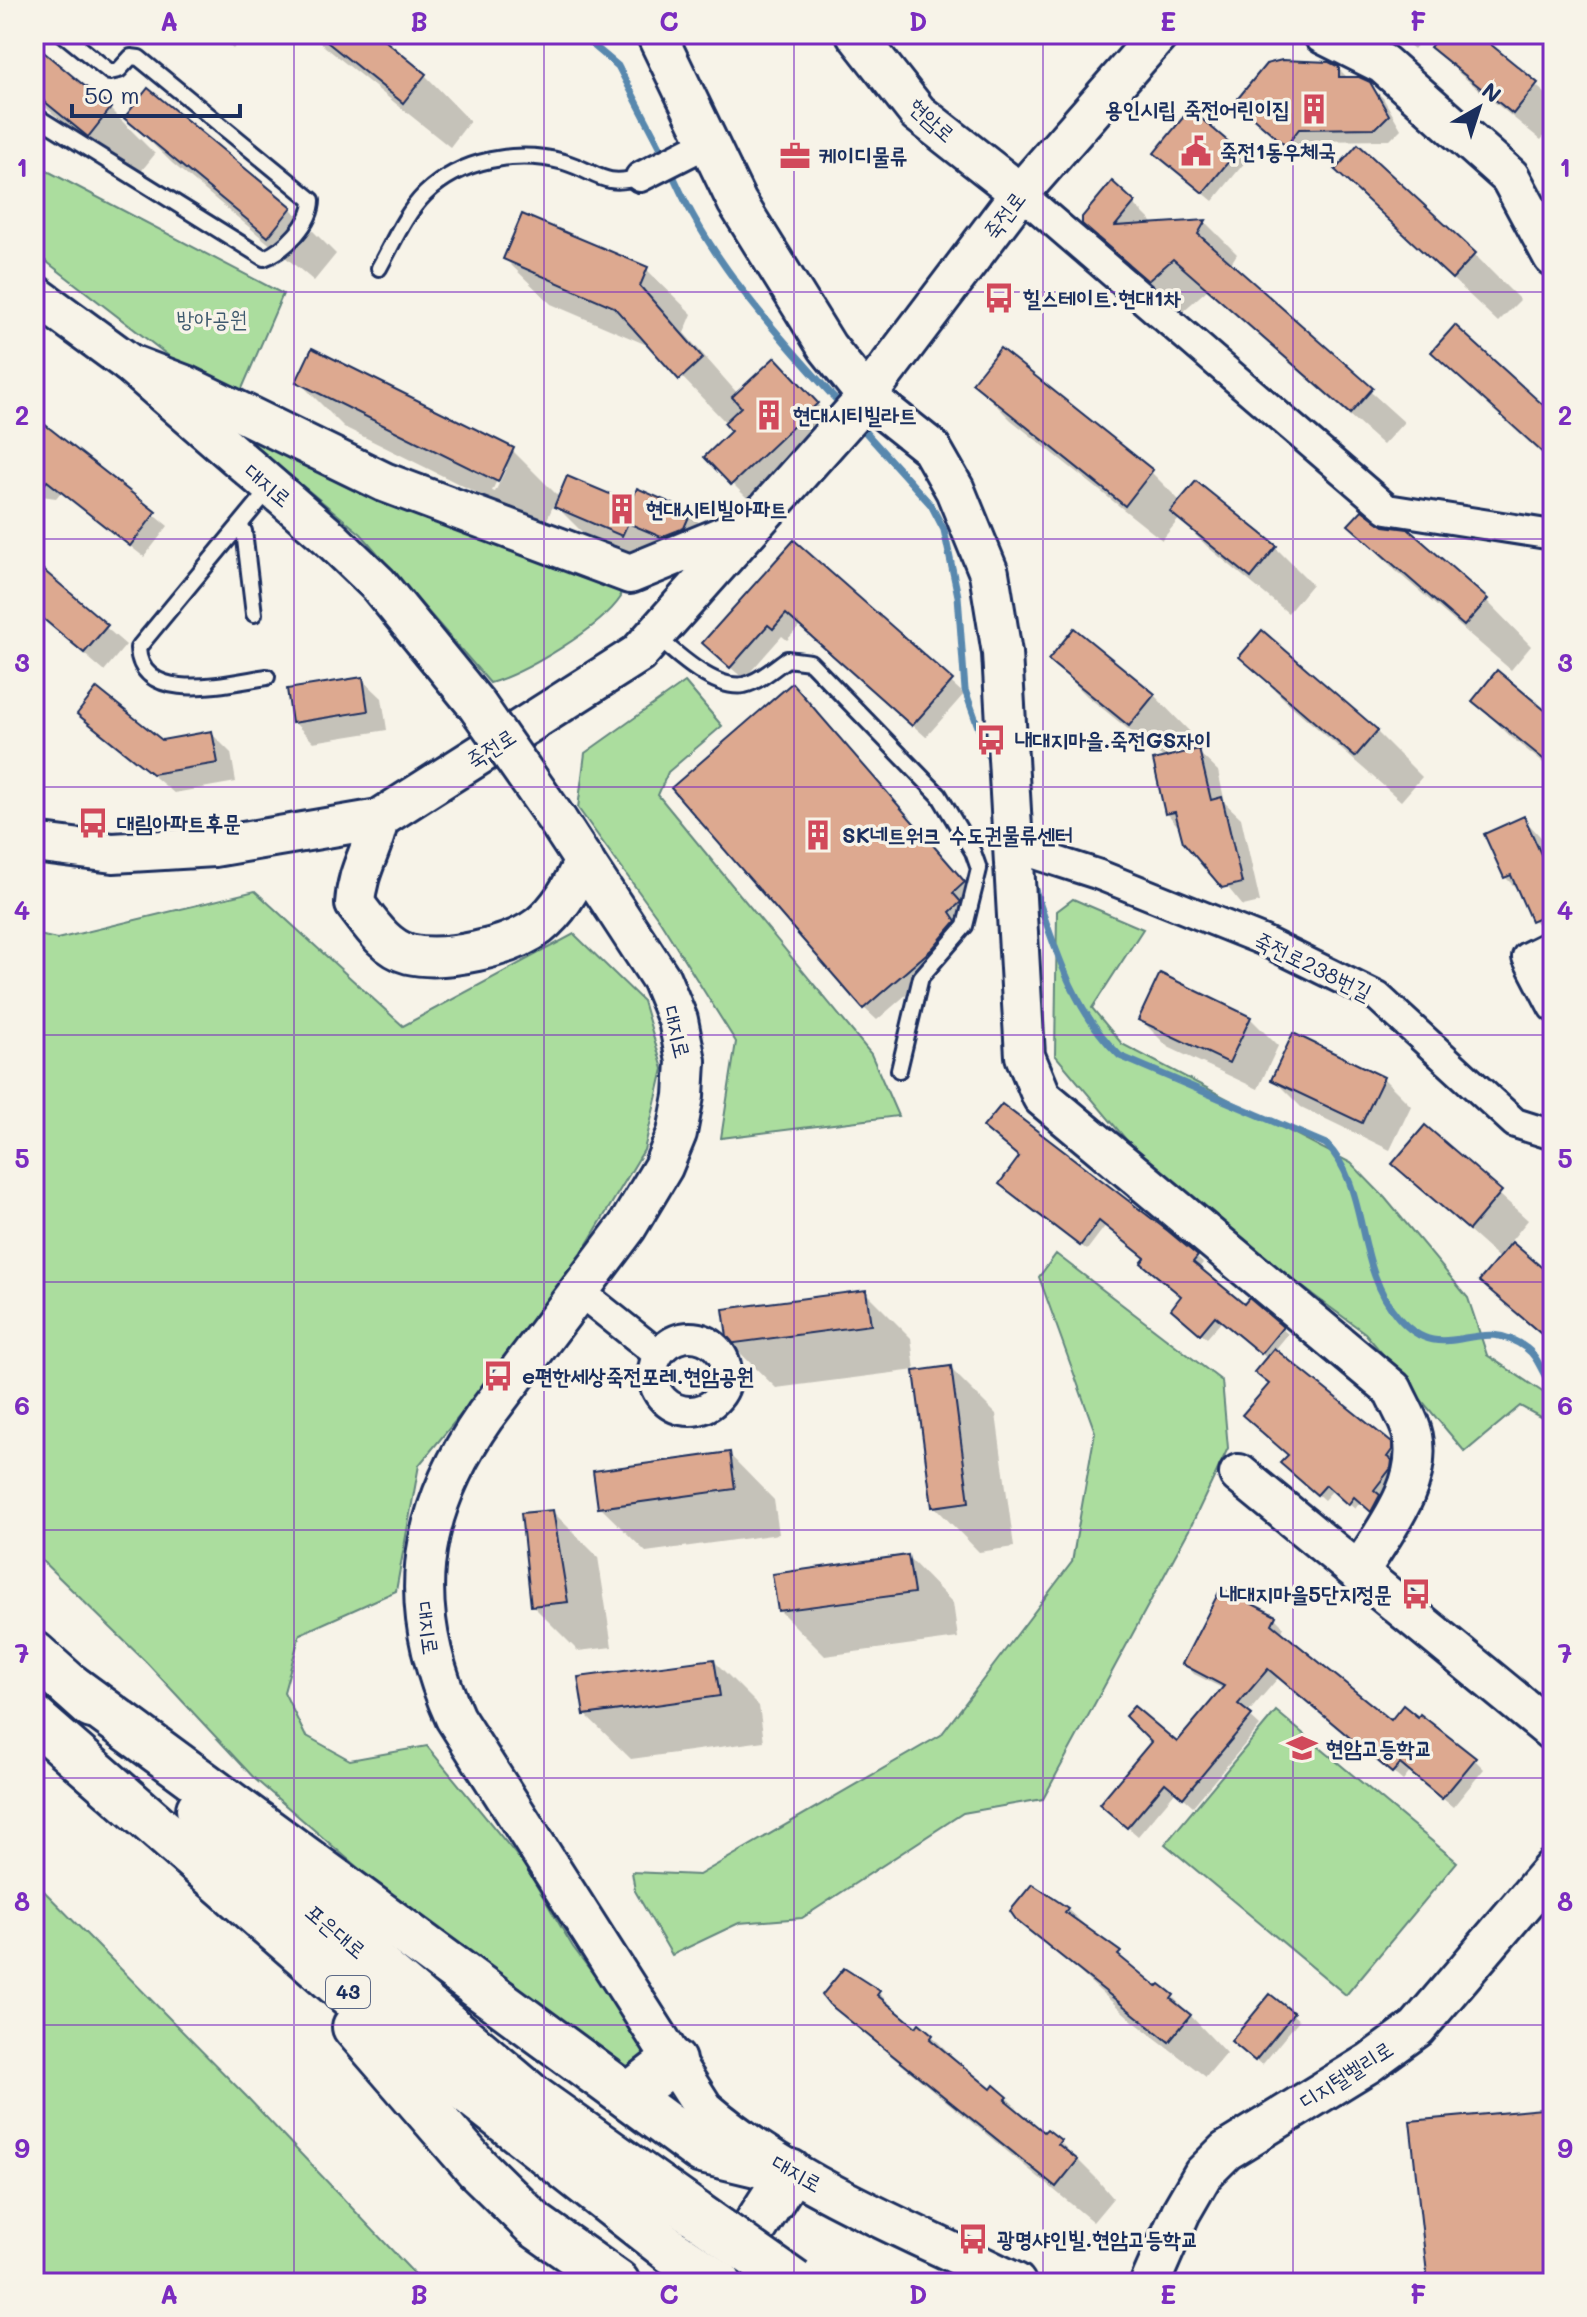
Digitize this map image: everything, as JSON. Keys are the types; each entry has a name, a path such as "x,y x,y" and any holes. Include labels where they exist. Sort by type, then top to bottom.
{"highway":[{"name":"포은대로","path":"34,1654 251,1859 512,2080 794,2283"},
{"path":"70,1686 702,2151 790,2172 719,2283"},
{"name":"포은대로","path":"34,1719 395,2034 673,2252 719,2283"},
{"path":"87,1765 364,2036 477,2168 535,2225 617,2283"},
{"path":"628,2096 673,2061"}],"street":[{"path":"656,34 745,214 827,347 856,410 931,448 955,490 989,573 1002,653 1013,801 1023,851 1025,1056 1042,1097 1393,1390 1413,1435 1414,1467 1398,1507 1359,1572"},
{"name":"현암로","path":"856,34 918,113 1020,193"},
{"name":"죽전로","path":"34,843 113,853 214,847 379,819 638,654 856,410 1020,193 1159,34"},
{"path":"1323,34 1383,64 1510,177 1553,257"},
{"path":"640,177 709,142"},
{"path":"1020,193 1387,509 1553,535"},
{"name":"대지로","path":"34,294 130,364 378,584 476,704 584,860 661,979 678,1020 686,1061 677,1133 663,1167 627,1227 463,1447 445,1485 425,1563 423,1603 427,1643 437,1679 455,1718 704,2109 732,2134 790,2172 1016,2283"},
{"path":"130,364 185,385 384,482 630,574 691,552 759,520"},
{"path":"379,819 373,849 357,876 355,904 384,940 408,954 475,954 538,926 573,888 584,860"},
{"name":"죽전로238번길","path":"1023,851 1097,874 1262,940 1378,997 1515,1123 1553,1135"},
{"path":"1553,944 1527,957 1553,1007"},
{"path":"579,1291 658,1354"},
{"path":"715,1336 724,1359 726,1381 716,1401 695,1411 683,1411 662,1400 652,1377 658,1354 666,1345 688,1337 715,1336"},
{"path":"1239,1474 1553,1732"},
{"name":"디지털벨리로","path":"1150,2283 1181,2212 1203,2174 1226,2151 1369,2063 1417,2028 1548,1866"}],"lane":[{"path":"34,115 264,258 278,253 312,212 312,200 139,58 131,57 119,70 110,72 63,34"},
{"path":"379,268 425,194 481,163 529,155 566,163 611,183 640,177"},
{"path":"267,677 179,689 163,682 143,665 139,657 142,639 271,487"},
{"path":"240,526 244,531 254,614"},
{"path":"655,636 718,681 732,685 757,680 787,659 810,662 939,795 973,852 979,869 965,926 921,977 899,1070"}],"green space":[{"name":"방아공원","path":"34,164 283,294 241,391 187,370 34,252"},
{"path":"204,415 618,587 621,597 597,622 561,648 522,670 490,683 361,534 286,472"},
{"path":"685,682 722,726 668,772 658,795 871,1054 898,1116 721,1138 736,1042 660,921 578,808 585,753"},
{"path":"255,891 403,1026 574,934 643,1001 663,1069 644,1150 547,1310 419,1465 396,1591 300,1634 284,1692 305,1735 350,1760 427,1746 523,1863 573,1947 620,2010 653,2063 632,2078 459,1955 255,1779 146,1662 34,1553 34,934 57,939"},
{"path":"1073,899 1143,929 1092,1008 1122,1044 1351,1163 1385,1198 1468,1298 1487,1355 1553,1399 1553,1424 1520,1406 1465,1452 1365,1333 1165,1186 1055,1055 1057,911"},
{"path":"1056,1254 1222,1381 1228,1448 1190,1528 1043,1799 963,1813 802,1918 739,1923 672,1955 635,1891 632,1872 699,1875 941,1735 1072,1562 1095,1432 1039,1277"},
{"path":"1276,1711 1457,1862 1346,1995 1165,1844"},
{"path":"34,1881 247,2097 423,2283 34,2283"}],"building":[{"path":"317,34 377,34 426,74 403,103"},
{"path":"1441,34 1478,34 1538,83 1513,114 1430,47"},
{"path":"34,44 111,108 88,137 34,93"},
{"name":"용인시립 죽전어린이집","path":"1282,60 1329,62 1339,67 1339,77 1359,77 1370,82 1389,115 1376,128 1299,129 1286,146 1235,102 1266,64"},
{"path":"148,88 292,207 268,237 124,118"},
{"name":"죽전1동우체국","path":"1190,109 1238,150 1203,193 1154,153"},
{"path":"1358,144 1476,253 1452,279 1335,170"},
{"path":"1112,181 1135,202 1115,226 1206,220 1198,234 1373,388 1350,414 1173,259 1148,281 1082,224 1082,217"},
{"path":"522,214 648,267 640,286 703,358 679,380 614,307 503,259"},
{"path":"1455,325 1553,414 1553,462 1431,352"},
{"path":"312,348 514,448 498,482 296,382"},
{"path":"1000,348 1153,470 1125,506 972,383"},
{"name":"현대시티빌라트","path":"775,357 818,403 731,485 704,457 731,431 724,423 741,407 732,397"},
{"path":"34,416 156,512 130,546 47,481 34,497"},
{"name":"현대시티빌아파트","path":"567,476 631,503 637,488 691,512 684,528 661,537 628,523 622,536 554,507"},
{"path":"1196,481 1277,546 1251,578 1170,512"},
{"path":"1362,510 1384,526 1408,529 1488,599 1464,626 1348,525"},
{"path":"794,540 953,680 912,726 786,614 773,629 768,625 730,668 702,643"},
{"path":"34,562 108,625 84,653 34,611"},
{"path":"1074,628 1155,694 1129,726 1048,660"},
{"path":"1262,630 1378,730 1355,757 1239,657"},
{"path":"1497,670 1553,717 1553,767 1472,701"},
{"path":"363,677 368,711 292,723 287,689"},
{"name":"SK네트워크 수도권물류센터","path":"792,683 965,882 953,893 961,902 950,912 956,921 932,949 863,1009 671,788"},
{"path":"97,688 162,740 212,731 218,763 152,774 77,714"},
{"path":"1199,749 1211,800 1222,797 1242,883 1222,888 1183,842 1175,812 1165,814 1153,760"},
{"path":"1524,816 1544,861 1553,857 1553,911 1531,921 1511,875 1504,878 1484,834"},
{"path":"1160,973 1251,1017 1229,1063 1138,1020"},
{"path":"1293,1033 1384,1077 1362,1123 1271,1080"},
{"path":"1002,1104 1168,1231 1198,1256 1193,1262 1244,1304 1249,1298 1283,1327 1261,1354 1215,1316 1200,1334 1171,1309 1181,1296 1141,1263 1145,1258 1099,1221 1080,1246 999,1184 1019,1157 983,1127"},
{"path":"1425,1125 1502,1191 1469,1230 1392,1164"},
{"path":"1512,1242 1553,1277 1553,1344 1479,1281"},
{"path":"866,1290 871,1325 728,1344 723,1309"},
{"path":"1274,1348 1392,1443 1387,1457 1392,1460 1391,1468 1374,1490 1380,1495 1371,1512 1354,1497 1348,1505 1326,1485 1317,1495 1280,1463 1288,1455 1242,1415 1269,1384 1254,1372"},
{"path":"951,1366 969,1502 932,1507 914,1371"},
{"path":"730,1452 735,1489 598,1508 593,1471"},
{"path":"553,1510 568,1602 531,1606 521,1513"},
{"path":"908,1555 914,1593 778,1611 772,1574"},
{"path":"1221,1588 1276,1616 1272,1624 1391,1720 1403,1705 1418,1717 1420,1714 1476,1758 1442,1799 1400,1764 1392,1773 1268,1669 1238,1704 1252,1715 1183,1798 1165,1783 1127,1828 1099,1804 1151,1742 1125,1716 1134,1706 1177,1742 1224,1686 1182,1664"},
{"path":"714,1659 720,1696 584,1715 578,1677"},
{"path":"1032,1884 1068,1908 1065,1912 1121,1952 1118,1955 1157,1987 1160,1984 1174,1995 1171,1999 1191,2015 1169,2042 1017,1921 1010,1911"},
{"path":"844,1968 880,1991 877,1995 916,2027 919,2023 933,2035 930,2039 991,2089 994,2085 1008,2097 1005,2100 1044,2132 1047,2129 1061,2140 1058,2144 1078,2160 1056,2187 829,2004 822,1995"},
{"path":"1270,1994 1294,2013 1255,2061 1231,2041"},
{"path":"1553,2108 1553,2283 1428,2283 1410,2121"}],"waterway":[{"path":"580,34 618,66 665,156"},
{"path":"670,168 685,201 723,264 769,323 842,406"},
{"path":"858,424 931,505 944,530 958,596 965,690 992,766"},
{"path":"1033,884 1066,976 1089,1018 1120,1056 1326,1144 1350,1182 1374,1275 1398,1317 1415,1332 1430,1339 1446,1341 1491,1335 1508,1338 1530,1352 1553,1388"}],"place":[{"name":"용인시립 죽전어린이집","path":"1314,109"},
{"name":"죽전1동우체국","path":"1196,151"},
{"name":"케이디물류","path":"795,156"},
{"name":"힐스테이트.현대1차","path":"999,298"},
{"name":"현대시티빌라트","path":"769,415"},
{"name":"현대시티빌아파트","path":"622,509"},
{"name":"내대지마을.죽전GS자이","path":"991,740"},
{"name":"대림아파트후문","path":"93,823"},
{"name":"SK네트워크 수도권물류센터","path":"818,835"},
{"name":"e편한세상죽전포레.현암공원","path":"498,1376"},
{"name":"내대지마을5단지정문","path":"1416,1594"},
{"name":"현암고등학교","path":"1302,1748"},
{"name":"광명샤인빌.현암고등학교","path":"973,2239"}]}
